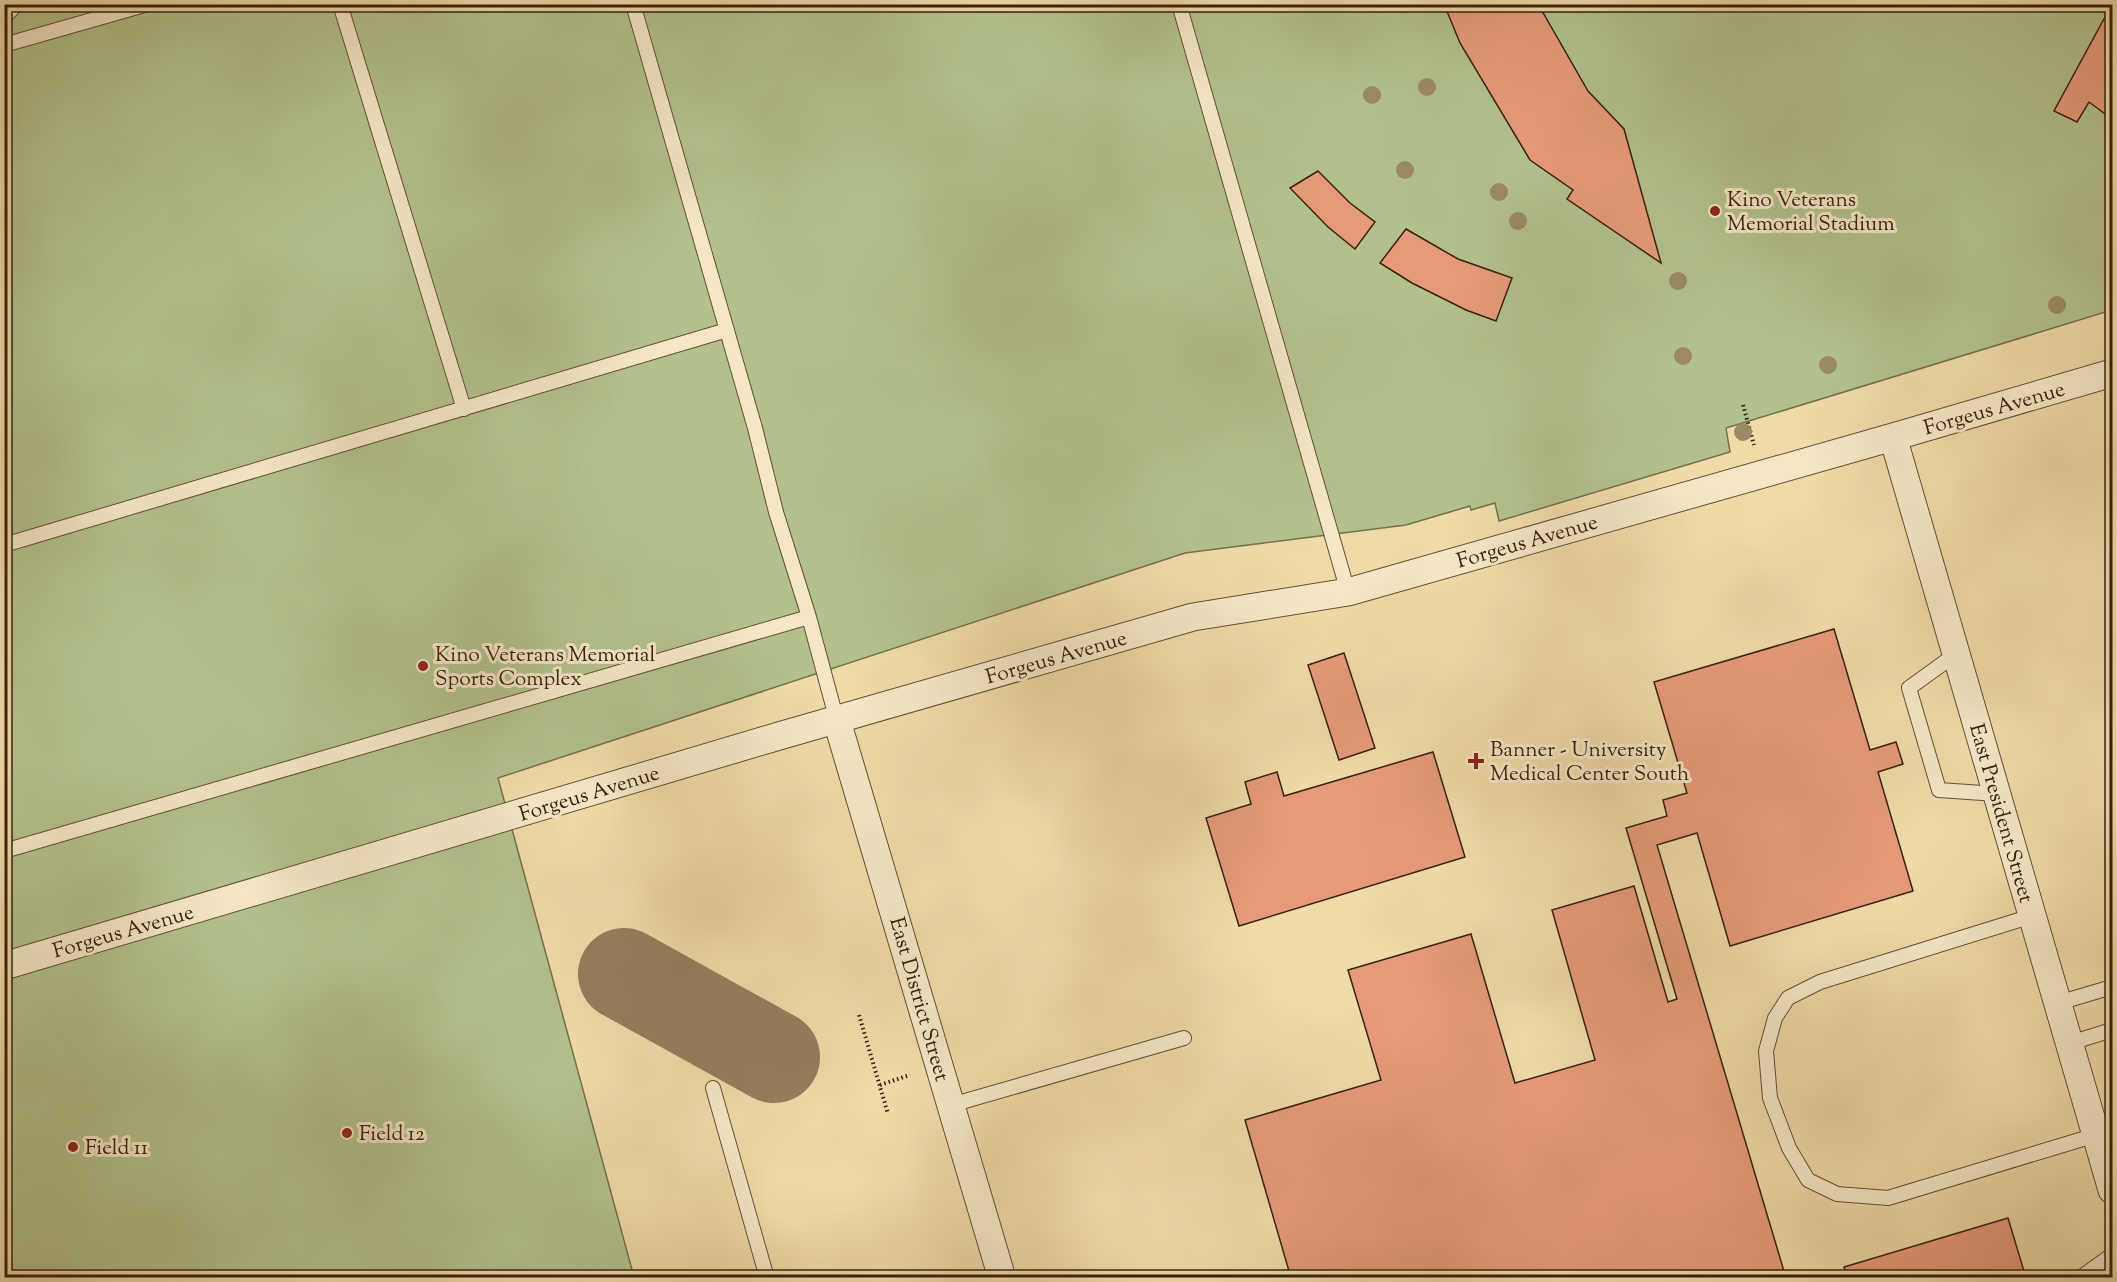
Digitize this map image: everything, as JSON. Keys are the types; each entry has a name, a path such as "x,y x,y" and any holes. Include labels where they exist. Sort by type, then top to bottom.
{"street":[{"path":"4,8 8,4"},
{"name":"Forgeus Avenue","path":"4,966 1193,617 1348,592 2112,373"},
{"name":"East President Street","path":"1893,437 2112,1190"},
{"name":"East District Street","path":"837,721 1002,1278"}],"lane":[{"path":"4,45 148,4"},
{"path":"340,4 464,409"},
{"path":"633,4 837,721"},
{"path":"1179,4 1348,592"},
{"path":"4,545 727,330"},
{"path":"4,851 809,617"},
{"path":"1956,654 1909,688 1939,790 1997,794"},
{"path":"2032,916 1820,982 1788,998 1775,1018 1766,1051 1770,1098 1789,1148 1808,1180 1837,1194 1888,1198 2096,1135"},
{"path":"2058,1003 2112,987"},
{"path":"2070,1043 2112,1030"},
{"path":"951,1105 1184,1038"},
{"path":"713,1088 767,1278"},
{"path":"2080,1278 2112,1255"}],"path":[{"path":"1743,405 1762,474"},
{"path":"859,1015 888,1114"}],"green space":[{"name":"Kino Veterans Memorial Sports Complex","path":"5,5 2112,5 2112,310 1726,428 1730,452 1499,521 1495,503 1471,510 1470,506 1406,525 1185,553 498,778 634,1277 5,1278"}],"building":[{"path":"1444,4 1538,4 1588,91 1624,129 1661,263 1567,199 1573,190 1530,160 1460,43"},
{"path":"2112,4 2112,119 2089,102 2077,122 2054,111"},
{"path":"1318,171 1350,203 1375,222 1355,249 1328,227 1290,188"},
{"path":"1406,229 1458,259 1512,278 1496,321 1466,310 1412,283 1380,263"},
{"path":"1834,629 1870,750 1896,742 1903,764 1878,772 1913,891 1730,946 1697,833 1657,845 1786,1278 1370,1278 1367,1273 1351,1278 1291,1278 1245,1120 1381,1080 1348,970 1471,934 1515,1083 1595,1060 1552,910 1634,886 1668,1002 1677,999 1626,828 1667,816 1663,800 1687,793 1654,682"},
{"path":"1344,653 1375,748 1339,760 1308,665"},
{"path":"1433,752 1465,857 1239,926 1206,818 1251,804 1245,782 1277,772 1284,796"},
{"path":"2008,1218 2026,1278 1847,1278 1844,1267"}],"taxiway":[{"path":"624,974 774,1057"}],"place":[{"name":"Kino Veterans Memorial Stadium","path":"1715,211"},
{"name":"Kino Veterans Memorial Sports Complex","path":"423,666"},
{"name":"Banner - University Medical Center South","path":"1476,761"},
{"name":"Field 12","path":"347,1133"},
{"name":"Field 11","path":"73,1147"}]}
